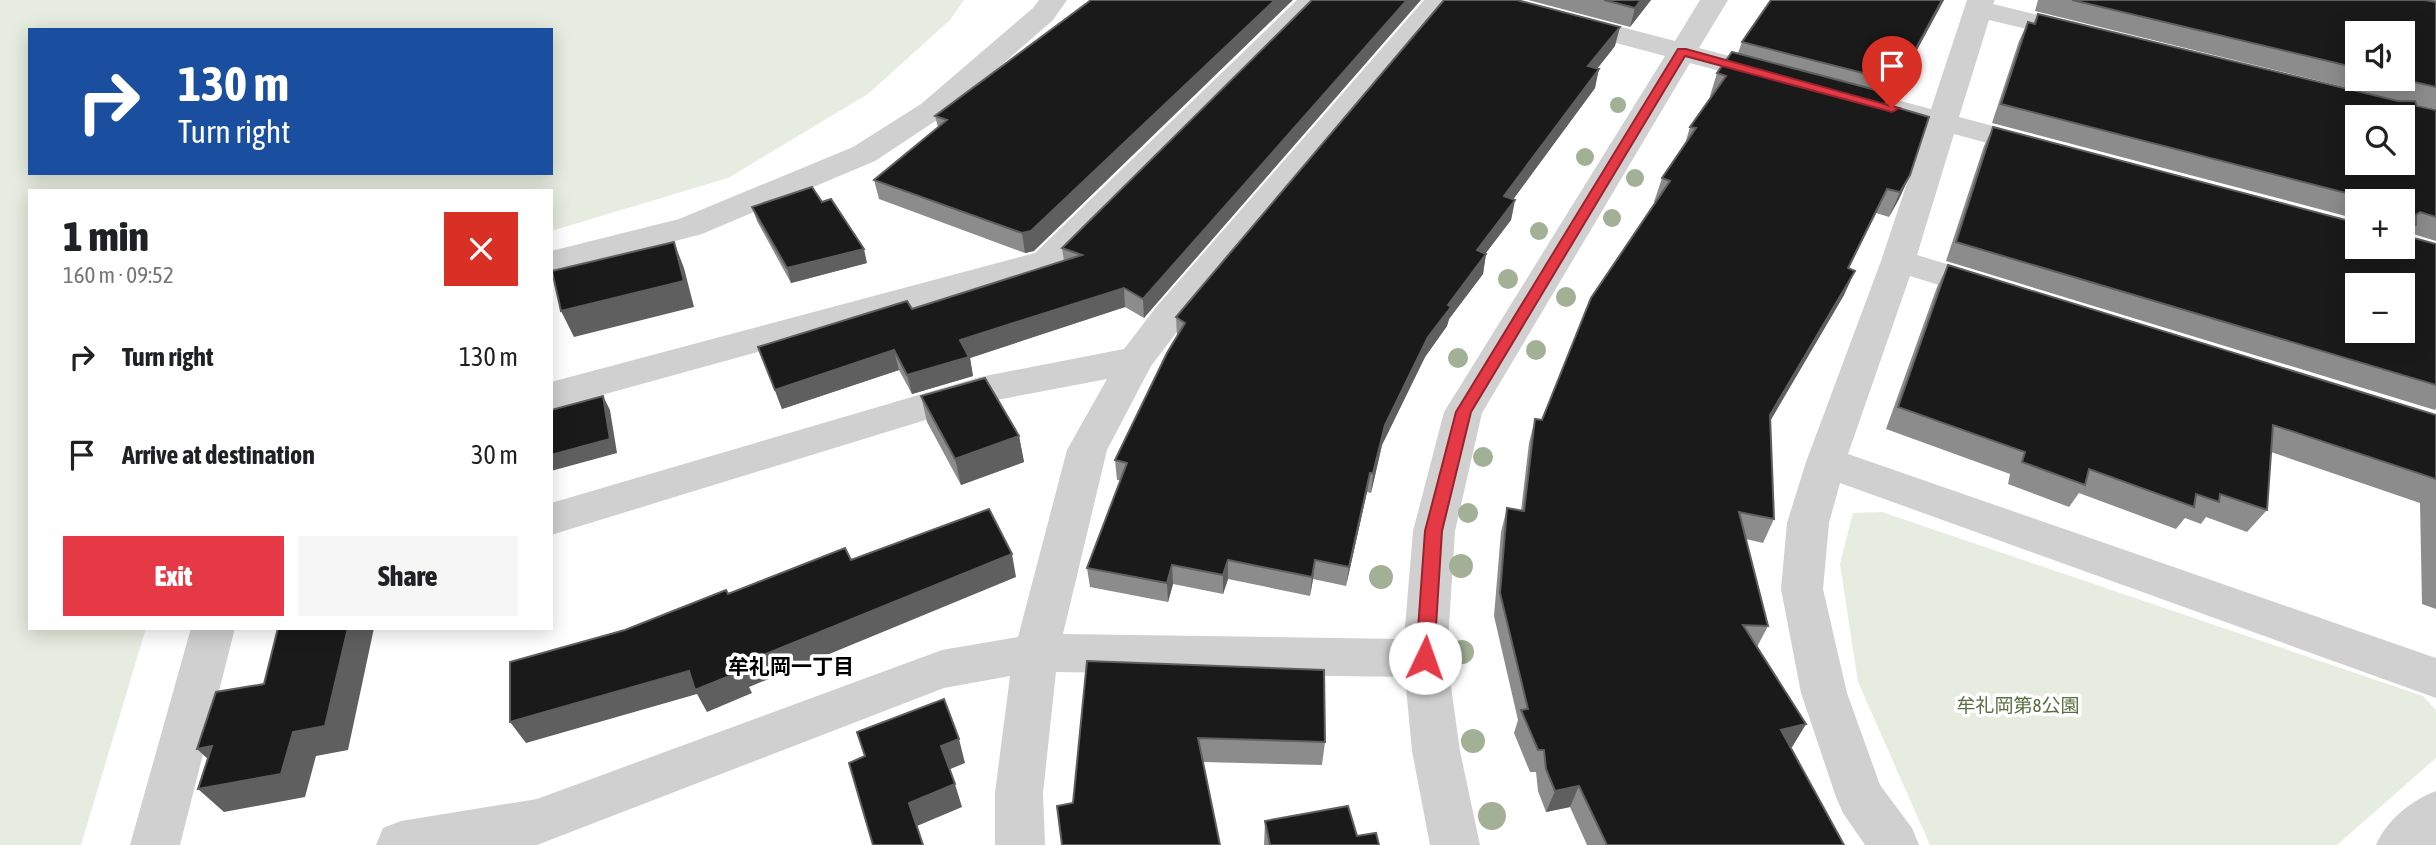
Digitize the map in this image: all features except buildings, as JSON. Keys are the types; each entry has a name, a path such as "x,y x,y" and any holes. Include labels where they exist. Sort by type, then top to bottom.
{"street":[{"path":"553,261 690,227 864,154 932,110 1043,14 1054,0"},
{"path":"553,395 1046,261 1313,0"},
{"path":"1020,845 1019,793 1036,653 1087,450 1136,360 1170,315 1439,0"},
{"path":"1487,0 1803,84"},
{"path":"1455,845 1436,751 1425,658 1434,531 1464,412 1714,0"},
{"path":"1894,845 1860,796 1824,693 1802,589 1808,523 1826,462 1898,261 1980,5 2113,42"},
{"path":"1854,98 2064,154"},
{"path":"1898,261 2029,301"},
{"path":"553,518 980,390 1136,360"},
{"path":"1826,462 2436,678"},
{"path":"155,845 213,630"},
{"path":"401,845 537,822 942,669 1036,653 1425,658"},
{"path":"2401,845 2436,814"}],"green space":[{"path":"0,0 964,0 950,20 868,94 728,178 553,230 553,189 28,189 28,630 145,630 81,845 0,845"},
{"name":"牟礼岡第8公園","path":"1882,512 2423,696 2436,710 2436,758 2337,845 1930,845 1858,682 1840,564 1853,513"}],"district":[{"name":"牟礼岡一丁目","path":"791,666"}],"route":[{"path":"1425,658 1434,531 1464,412 1682,52 1892,108"}]}
